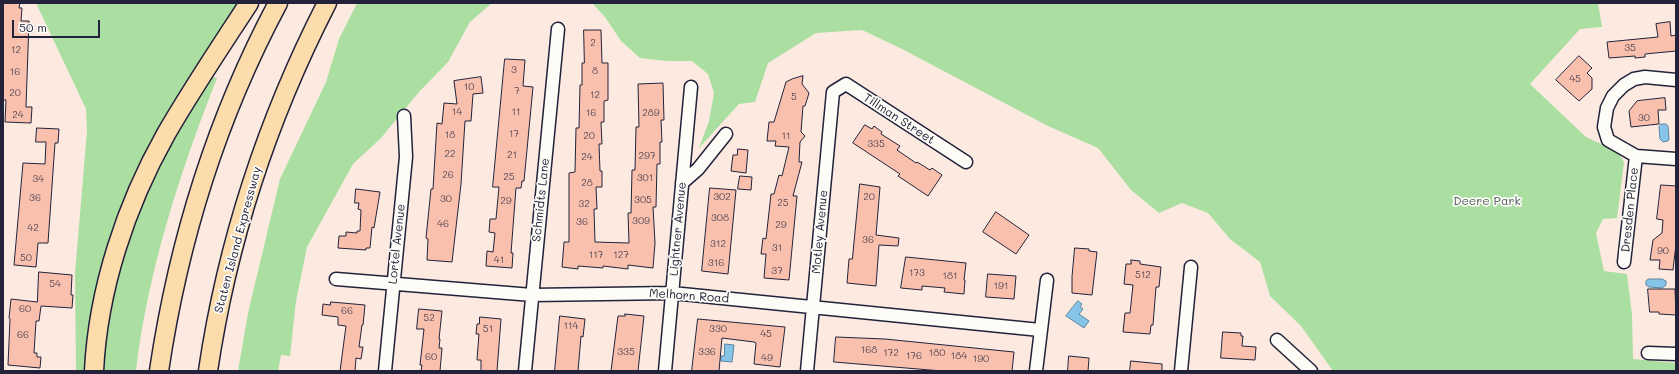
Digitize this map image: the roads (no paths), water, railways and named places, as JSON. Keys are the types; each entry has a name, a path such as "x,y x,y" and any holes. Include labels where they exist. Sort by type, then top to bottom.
{"highway":[{"path":"94,371 97,338 108,284 123,232 138,193 155,154 177,115 249,3"},
{"path":"159,371 166,327 180,265 203,183 232,103 278,3"},
{"name":"Staten Island Expressway","path":"208,371 226,274 249,192 278,110 327,3"}],"street":[{"name":"Schmidts Lane","path":"525,371 558,30"},
{"name":"Dresden Place","path":"1624,262 1636,156 1608,140 1604,127 1607,108 1613,96 1624,85 1634,79 1645,77 1676,80"},
{"name":"Tillman Street","path":"833,92 846,84 966,162"},
{"name":"Lightner Avenue","path":"665,371 691,87"},
{"name":"Motley Avenue","path":"807,371 833,92"},
{"name":"Lortel Avenue","path":"385,371 406,157 404,116"},
{"path":"682,183 698,169 726,134"},
{"path":"1636,156 1676,160"},
{"path":"1181,371 1191,267"},
{"name":"Melhorn Road","path":"336,278 532,295 672,293 1040,330"},
{"path":"1036,371 1047,280"},
{"path":"1277,340 1311,371"},
{"path":"1648,352 1676,354"}],"water":[{"path":"1661,124 1666,124 1668,126 1668,141 1663,142 1660,139 1659,127"},
{"path":"1649,279 1662,279 1666,281 1666,285 1662,288 1649,287 1646,285 1646,281"},
{"path":"1078,301 1082,304 1080,307 1083,309 1079,314 1089,321 1084,328 1066,316"},
{"path":"725,344 734,345 732,362 721,361 721,356 724,356"}],"park label":[{"name":"Deere Park","path":"1487,201"}]}
